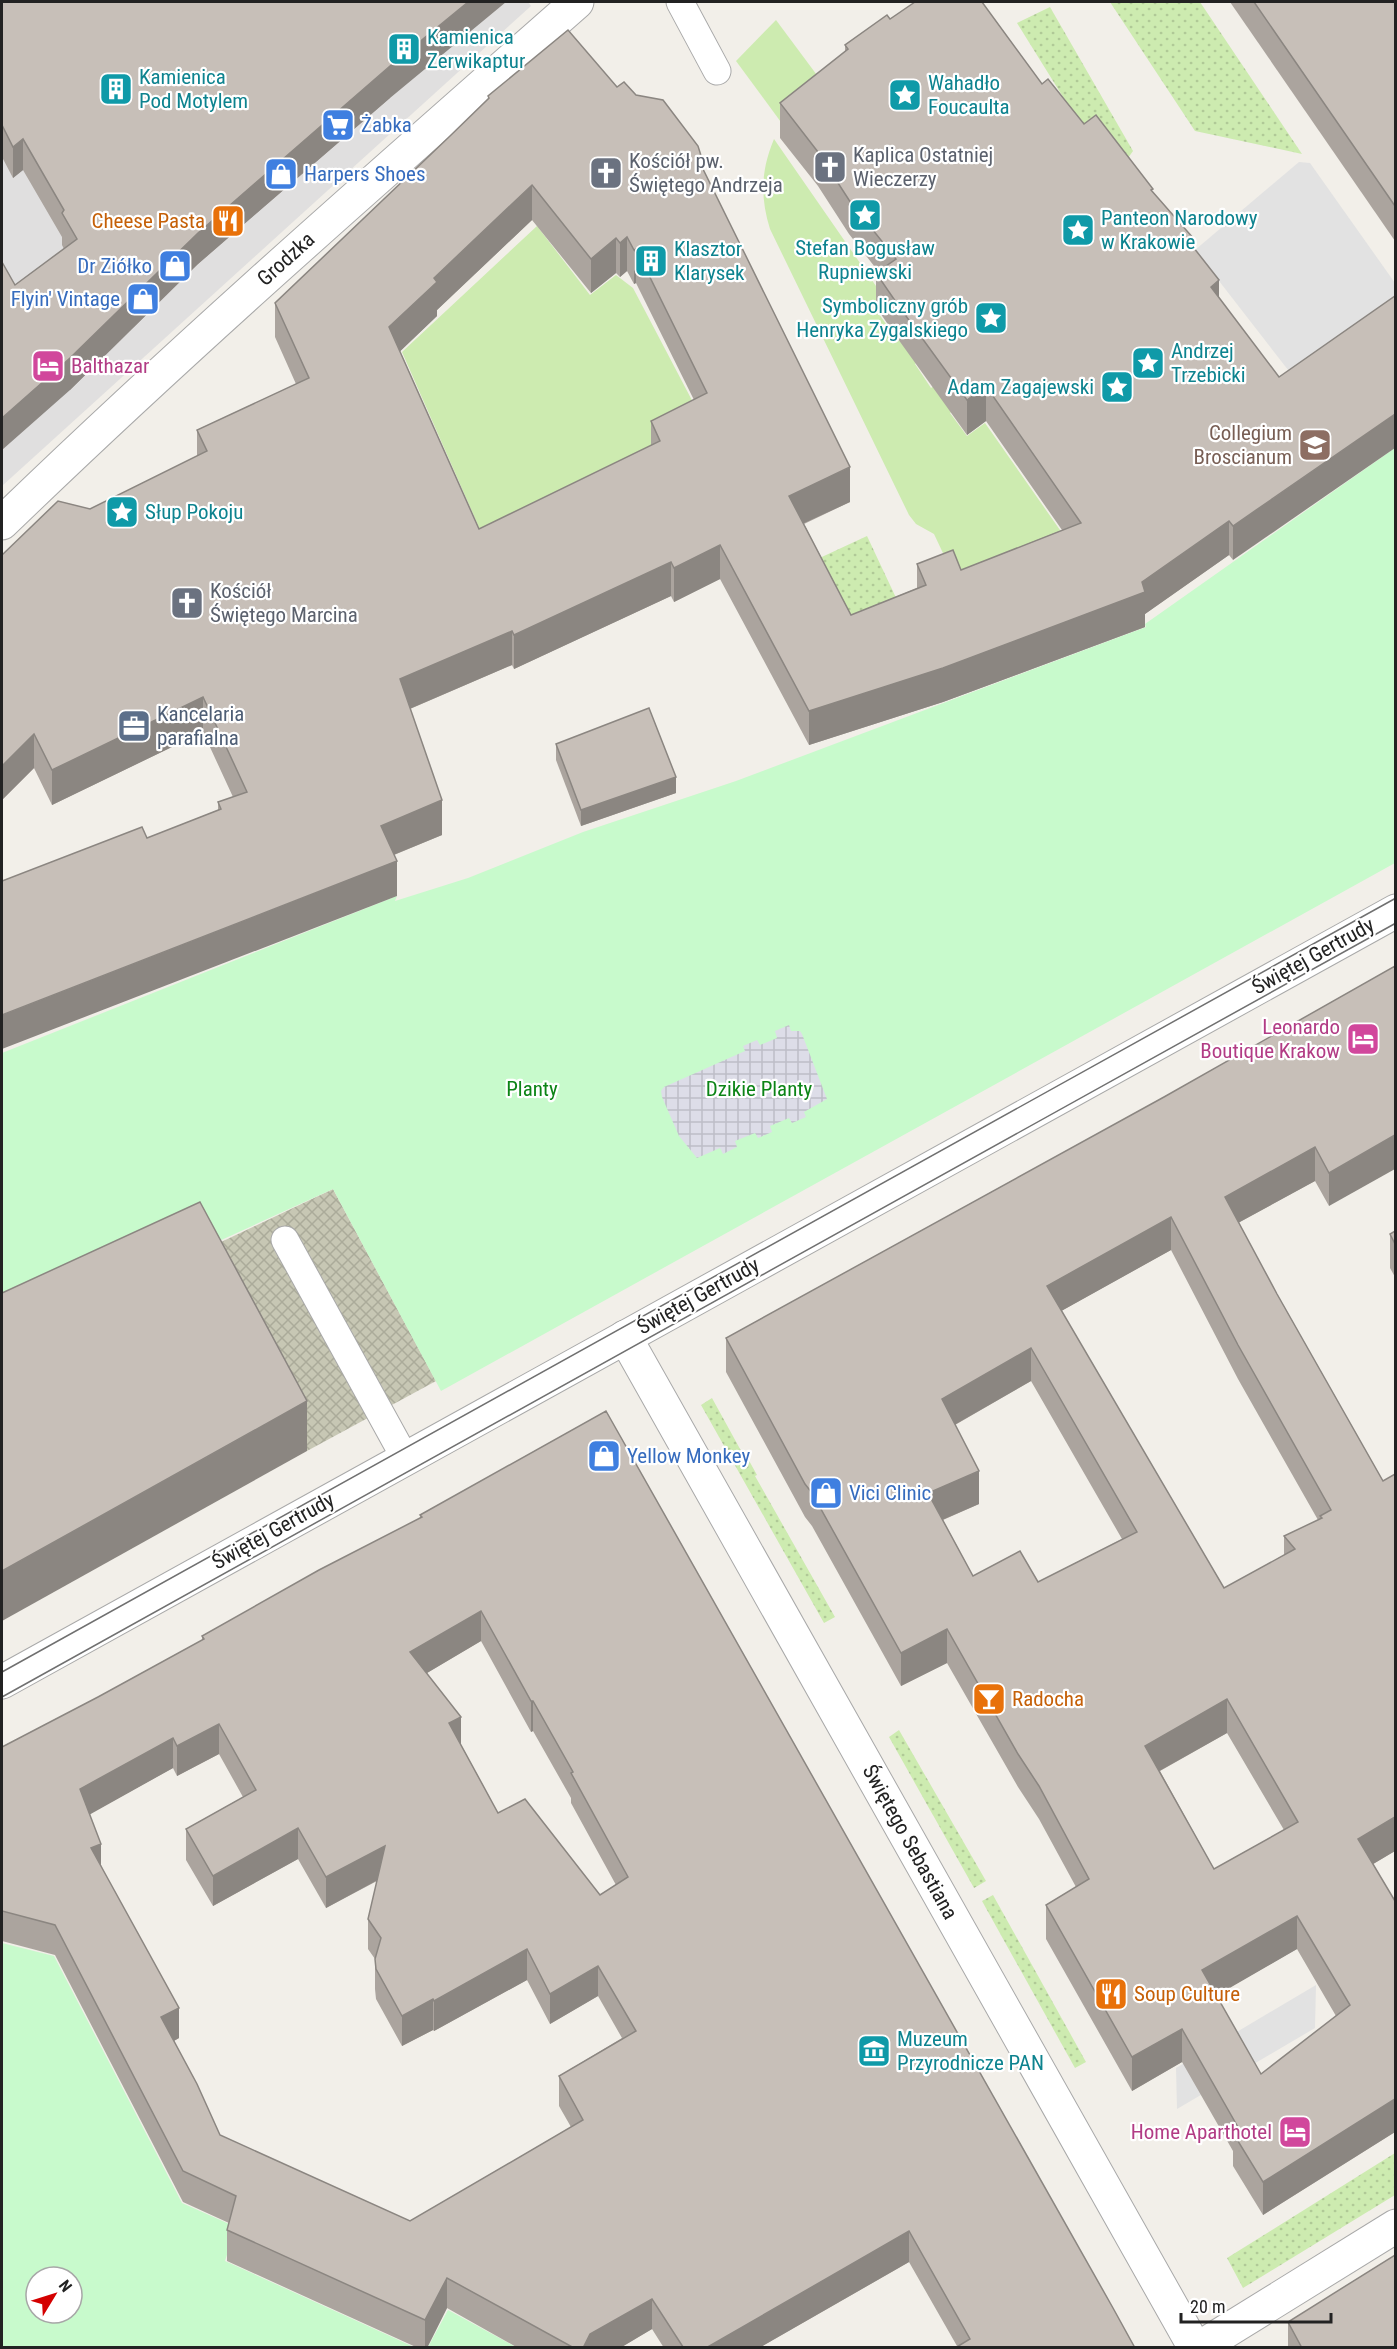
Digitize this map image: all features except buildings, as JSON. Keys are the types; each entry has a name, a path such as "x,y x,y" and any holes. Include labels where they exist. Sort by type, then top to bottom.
{"street":[{"name":"Grodzka","path":"2,523 91,436 194,342 576,2"},
{"name":"Świętej Gertrudy","path":"2,1682 1395,911"},
{"name":"Świętego Sebastiana","path":"625,1337 1197,2348"},
{"path":"1197,2348 1395,2226"}],"lane":[{"path":"680,2 717,71"},
{"path":"285,1240 405,1458"}],"shaded area":[{"path":"2,2 528,2 531,6 2,486"},
{"path":"1299,162 1310,163 1395,283 1395,306 1292,375 1195,250"},
{"name":"Dzikie Planty","path":"789,1025 791,1031 800,1031 802,1034 827,1099 804,1112 806,1117 792,1123 789,1118 770,1126 772,1132 758,1138 755,1133 735,1141 737,1147 723,1154 720,1148 697,1158 679,1136 661,1091 664,1087 745,1051 743,1046 757,1040 760,1045 777,1038 775,1031"},
{"path":"333,1189 436,1381 307,1451 200,1252"},
{"path":"1316,1985 1315,2028 1177,2109 1176,2068"}],"green space":[{"path":"1110,2 1200,2 1302,154 1195,131"},
{"path":"1050,7 1133,151 1116,175 1096,150 1017,23"},
{"path":"776,20 831,94 786,129 736,61"},
{"path":"774,139 885,299 874,307 891,331 901,324 924,355 915,364 931,388 941,381 959,406 950,413 967,436 985,423 1067,540 965,600 934,534 916,524 909,515 770,229 763,184 766,162"},
{"path":"537,226 590,295 616,275 633,288 706,427 492,557 402,352"},
{"name":"Planty","path":"1395,448 1395,863 441,1391 333,1189 2,1340 2,1053 397,896 395,901 468,878 583,832 736,781 1146,627 1145,624"},
{"path":"867,536 898,602 852,647 811,562"},
{"path":"712,1398 835,1617 824,1623 701,1405"},
{"path":"899,1730 986,1881 974,1888 889,1737"},
{"path":"993,1895 1086,2062 1075,2068 982,1901"},
{"path":"2,1943 54,1956 182,2203 236,2227 225,2261 414,2347 2,2347"},
{"path":"1395,2153 1395,2195 1243,2288 1227,2258"},
{"path":"448,2310 516,2347 428,2347"}],"tram line":[{"path":"2,1672 1396,898"},
{"path":"2,1697 1396,923"}],"place":[{"name":"Kamienica Zerwikaptur","path":"404,49"},
{"name":"Kamienica Pod Motylem","path":"116,89"},
{"name":"Wahadło Foucaulta","path":"905,95"},
{"name":"Żabka","path":"338,125"},
{"name":"Kaplica Ostatniej Wieczerzy","path":"830,167"},
{"name":"Kościół pw. Świętego Andrzeja","path":"606,173"},
{"name":"Harpers Shoes","path":"281,174"},
{"name":"Stefan Bogusław Rupniewski","path":"865,215"},
{"name":"Cheese Pasta","path":"228,221"},
{"name":"Panteon Narodowy w Krakowie","path":"1078,230"},
{"name":"Klasztor Klarysek","path":"651,261"},
{"name":"Dr Ziółko","path":"175,266"},
{"name":"Flyin' Vintage","path":"143,299"},
{"name":"Symboliczny grób Henryka Zygalskiego","path":"991,318"},
{"name":"Andrzej Trzebicki","path":"1148,363"},
{"name":"Balthazar","path":"48,366"},
{"name":"Adam Zagajewski","path":"1117,387"},
{"name":"Collegium Broscianum","path":"1315,445"},
{"name":"Słup Pokoju","path":"122,512"},
{"name":"Kościół Świętego Marcina","path":"187,603"},
{"name":"Kancelaria parafialna","path":"134,726"},
{"name":"Leonardo Boutique Krakow","path":"1363,1039"},
{"name":"Yellow Monkey","path":"604,1456"},
{"name":"Vici Clinic","path":"826,1493"},
{"name":"Radocha","path":"989,1699"},
{"name":"Soup Culture","path":"1111,1994"},
{"name":"Muzeum Przyrodnicze PAN","path":"874,2051"},
{"name":"Home Aparthotel","path":"1295,2132"}]}
